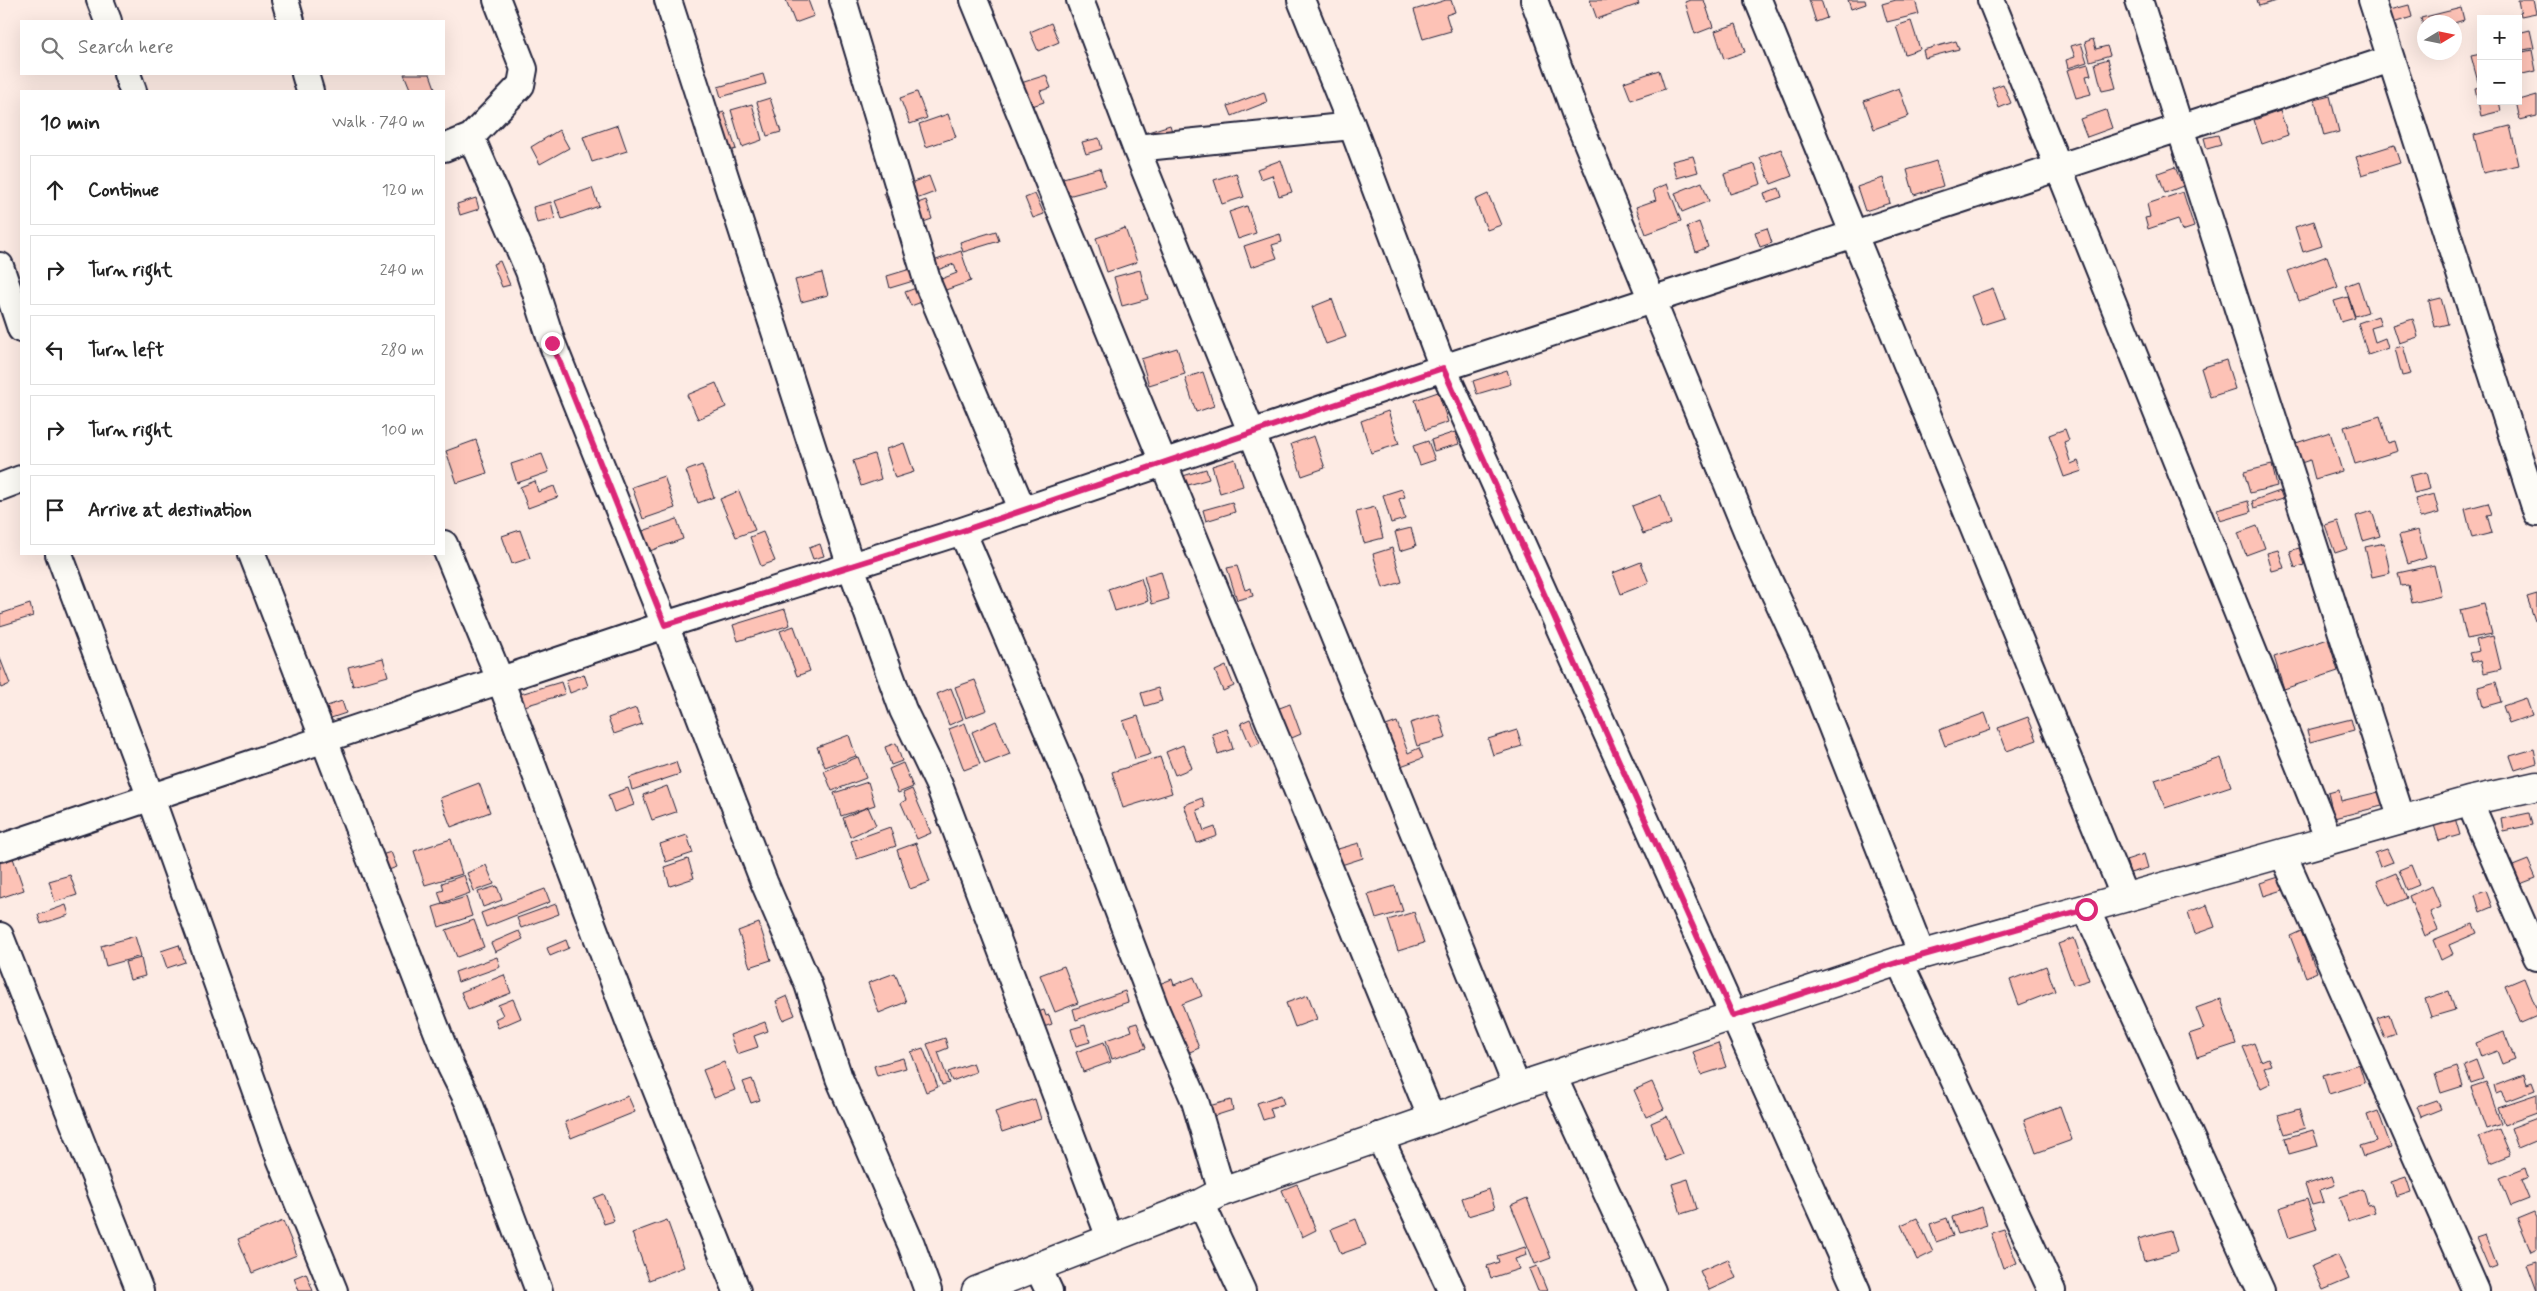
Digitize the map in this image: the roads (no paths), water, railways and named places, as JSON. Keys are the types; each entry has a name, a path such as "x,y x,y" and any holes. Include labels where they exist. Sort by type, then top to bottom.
{"main road":[{"path":"976,1291 1044,1279 1110,1238 1211,1198 1379,1136 1432,1120 1517,1087 1910,958 2469,801 2537,786"}],"street":[{"path":"100,0 108,20"},
{"path":"285,0 291,20"},
{"path":"445,148 471,137 522,85 524,69 497,0"},
{"path":"668,0 851,567 903,710 939,785 1110,1238"},
{"path":"843,0 929,287 1024,510"},
{"path":"974,0 1432,1120"},
{"path":"1080,0 1136,148 1250,433 1517,1087"},
{"path":"1301,0 1352,126 1443,368 1858,1291"},
{"path":"1534,0 1577,118 1652,301 1756,553 1805,659 1910,958 2052,1291"},
{"path":"1758,0 2125,898"},
{"path":"1991,0 2329,840"},
{"path":"2139,0 2402,820"},
{"path":"2372,0 2537,513"},
{"path":"0,848 501,682 665,625 962,531 1443,368 2391,59"},
{"path":"126,75 133,90"},
{"path":"305,75 310,90"},
{"path":"1136,148 1352,126"},
{"path":"471,137 529,271 552,343 665,625 764,882 808,984 839,1078 911,1244 928,1291"},
{"path":"0,266 20,326"},
{"path":"0,487 20,479"},
{"path":"962,531 1070,783 1157,1014 1195,1101 1211,1198 1242,1291"},
{"path":"445,546 501,682 630,1024 738,1291"},
{"path":"59,555 151,798 278,1152 334,1291"},
{"path":"252,555 451,1067 469,1103 539,1291"},
{"path":"2469,801 2537,958"},
{"path":"2283,854 2476,1291"},
{"path":"2086,909 2261,1291"},
{"path":"0,936 140,1291"},
{"path":"1553,1076 1652,1291"},
{"path":"1379,1136 1452,1291"}]}
